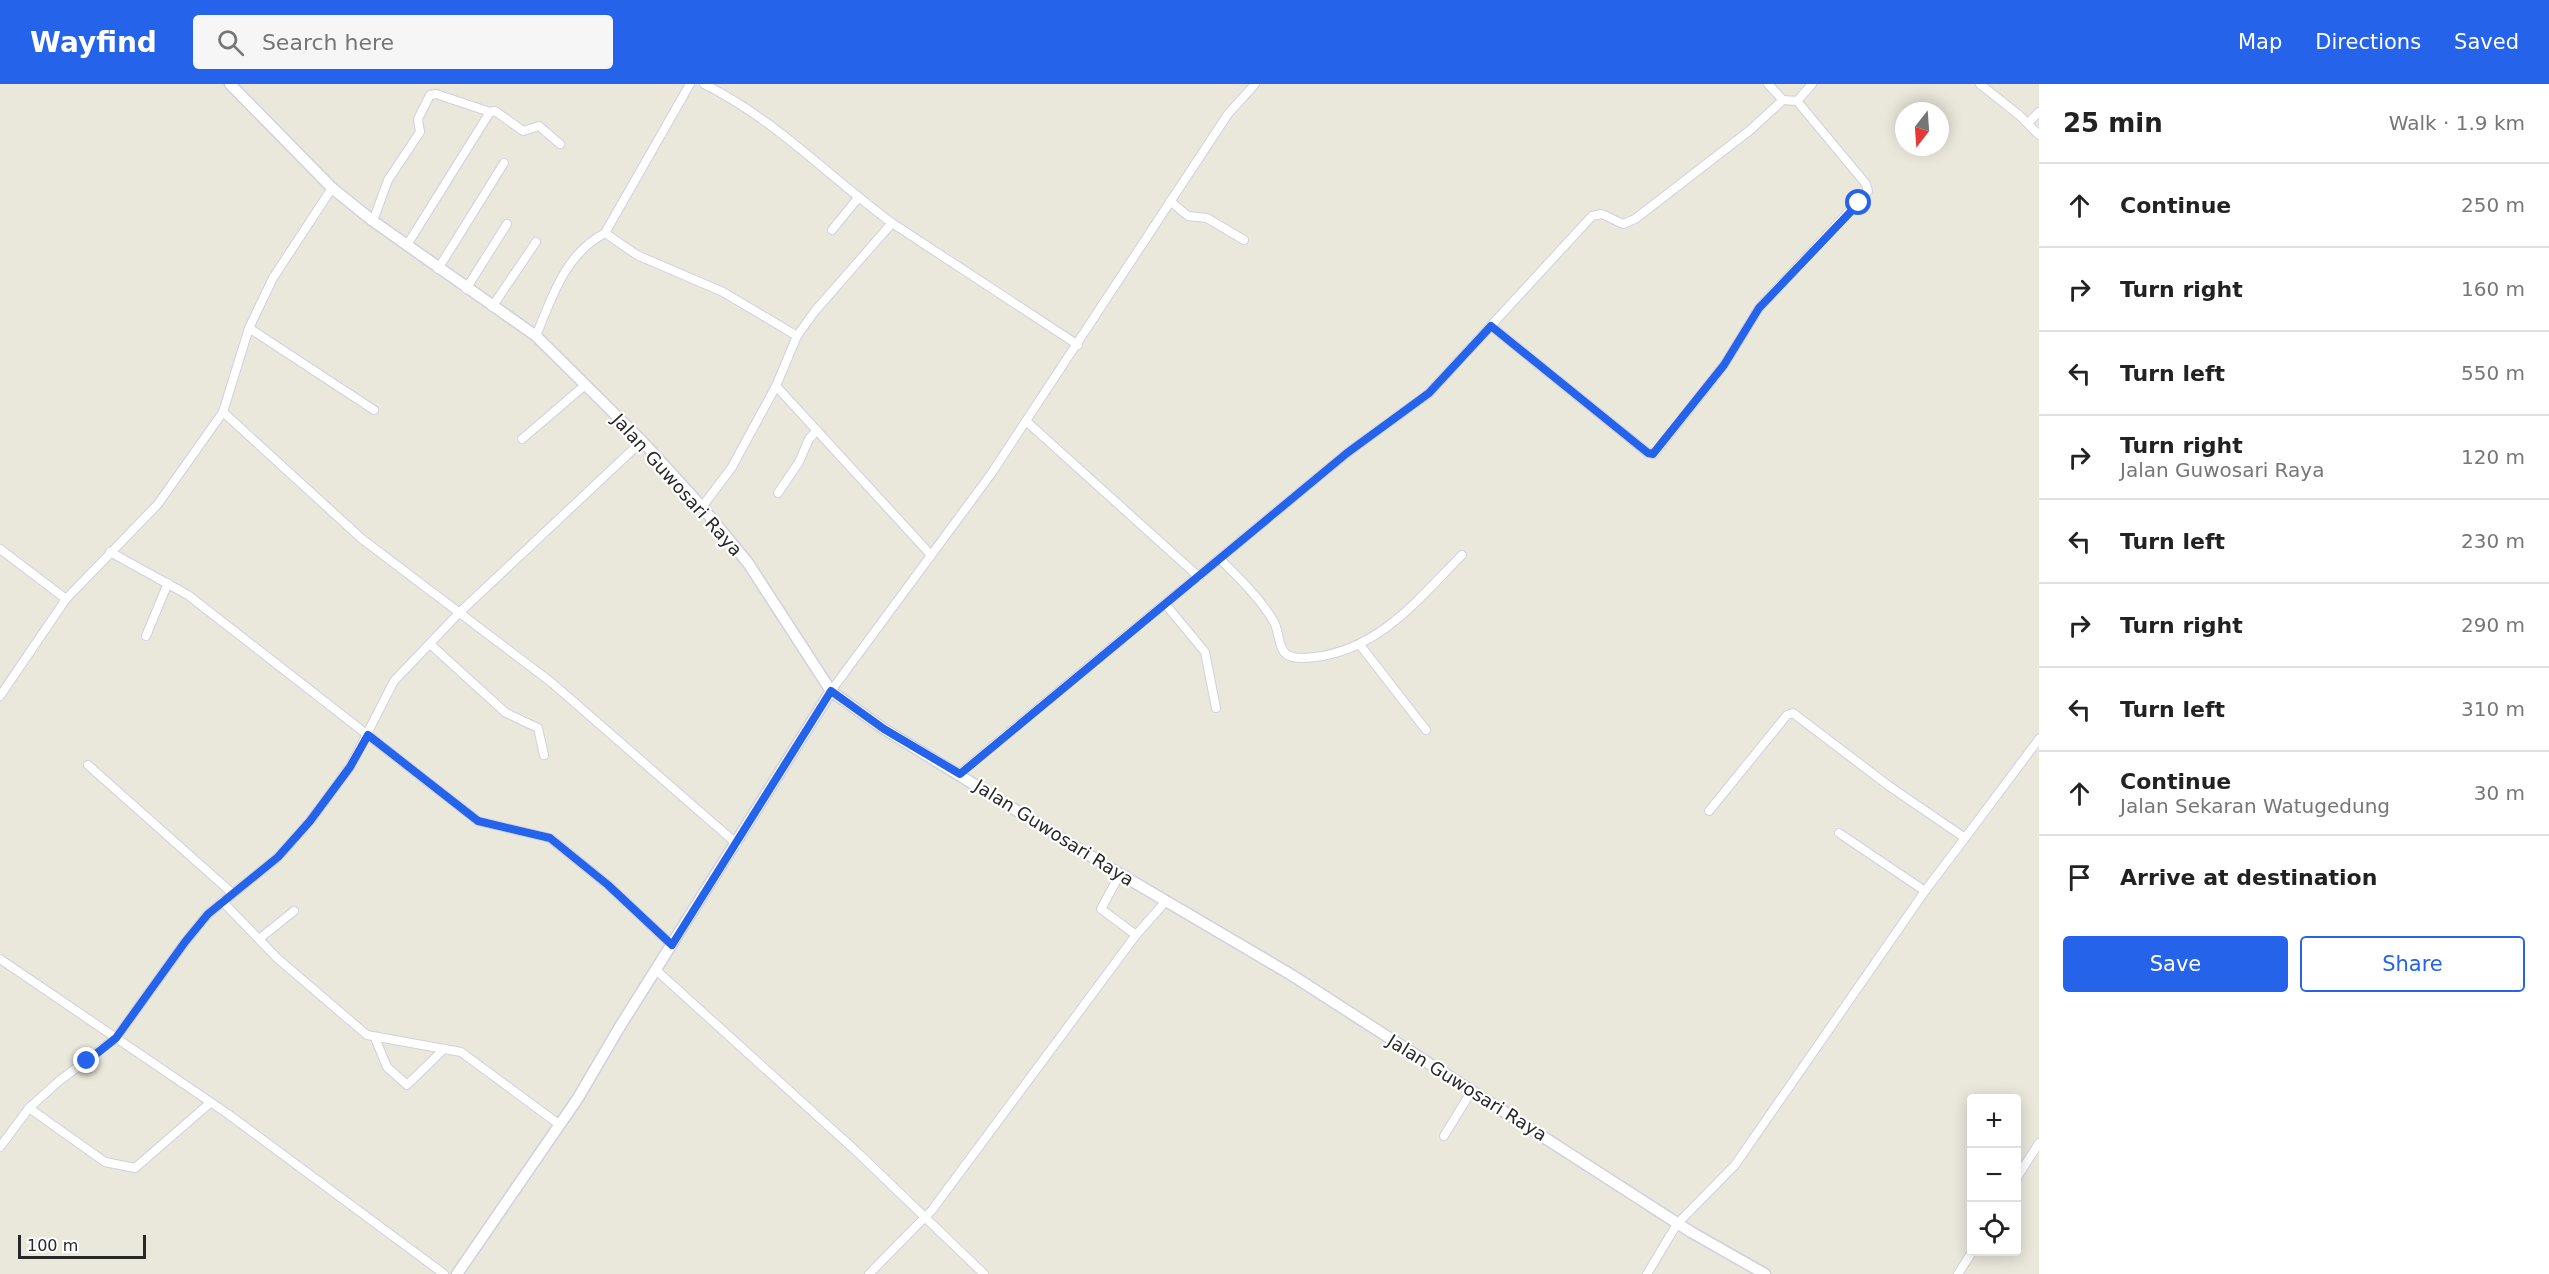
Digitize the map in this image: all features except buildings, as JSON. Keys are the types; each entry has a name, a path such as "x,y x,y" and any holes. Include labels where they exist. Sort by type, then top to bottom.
{"street":[{"name":"Jalan Guwosari Raya","path":"230,84 332,188 438,269 536,336 642,441 702,507 748,563 831,691 884,729 1120,874 1290,974 1677,1224 1765,1274"},
{"path":"536,336 565,272 576,254 588,242 605,233 690,84"},
{"path":"704,84 755,112 858,198 892,223 1078,345"},
{"path":"457,1274 560,1125 831,691 1026,422 1228,114 1254,84"},
{"path":"1491,326 1648,453 1653,454 1724,365 1759,308 1868,191 1866,184 1797,101 1783,100 1768,84"},
{"path":"1797,101 1812,84"},
{"path":"1980,84 2028,123 2039,135"},
{"path":"373,221 388,180 420,132 418,119 430,95 436,94 490,112 495,111 523,131 539,126 560,144"},
{"path":"960,774 1347,453 1429,393 1592,216 1602,214 1623,224 1635,219 1749,131 1783,100"},
{"path":"2028,123 2039,111"},
{"path":"407,245 490,112"},
{"path":"438,269 504,163"},
{"path":"0,696 66,600 158,504 223,412 249,328 273,278 332,188"},
{"path":"832,230 858,198"},
{"path":"1170,201 1188,216 1207,218 1244,240"},
{"path":"702,507 732,467 776,386 797,336 815,311 892,223"},
{"path":"466,289 507,224"},
{"path":"605,233 637,255 723,292 797,336"},
{"path":"492,307 536,242"},
{"path":"249,328 374,410"},
{"path":"522,439 584,386"},
{"path":"776,386 931,555"},
{"path":"223,412 362,540 551,682 737,844"},
{"path":"1026,422 1199,577"},
{"path":"778,493 817,430"},
{"path":"0,1147 29,1108 59,1081 116,1038 185,942 222,901 278,857 310,821 350,767 368,735 387,690 459,613 642,441"},
{"path":"0,549 66,600"},
{"path":"110,552 188,594 478,821 550,838 608,885 672,945"},
{"path":"1220,559 1273,621 1285,653 1292,657 1326,656 1360,645 1386,630 1462,555"},
{"path":"147,636 168,584"},
{"path":"1166,605 1205,652 1216,708"},
{"path":"430,644 508,715 538,728 544,755"},
{"path":"1360,645 1426,730"},
{"path":"1709,811 1787,715 1793,713 1889,786 1965,838"},
{"path":"1647,1274 1677,1224 1735,1165 1925,891 2039,739"},
{"path":"88,765 232,893"},
{"path":"1839,833 1925,891"},
{"path":"1120,874 1101,909 1136,936"},
{"path":"222,901 277,958 367,1035 460,1052 560,1125"},
{"path":"868,1274 924,1218 1136,936 1166,901"},
{"path":"259,939 294,911"},
{"path":"0,959 309,1172 444,1274"},
{"path":"656,970 847,1143 984,1274"},
{"path":"375,1038 387,1067 407,1084 444,1049"},
{"path":"1444,1136 1471,1092"},
{"path":"29,1108 105,1162 135,1168 210,1103"},
{"path":"2021,1171 2039,1143"},
{"path":"1958,1274 1969,1256"}],"route":[{"path":"87,1061 116,1038 208,914 265,869 310,821 350,767 368,735 478,821 550,838 608,885 672,945 831,691 884,729 960,774 1347,453 1429,393 1491,326 1648,453 1653,454 1724,365 1759,308 1859,203"}]}
